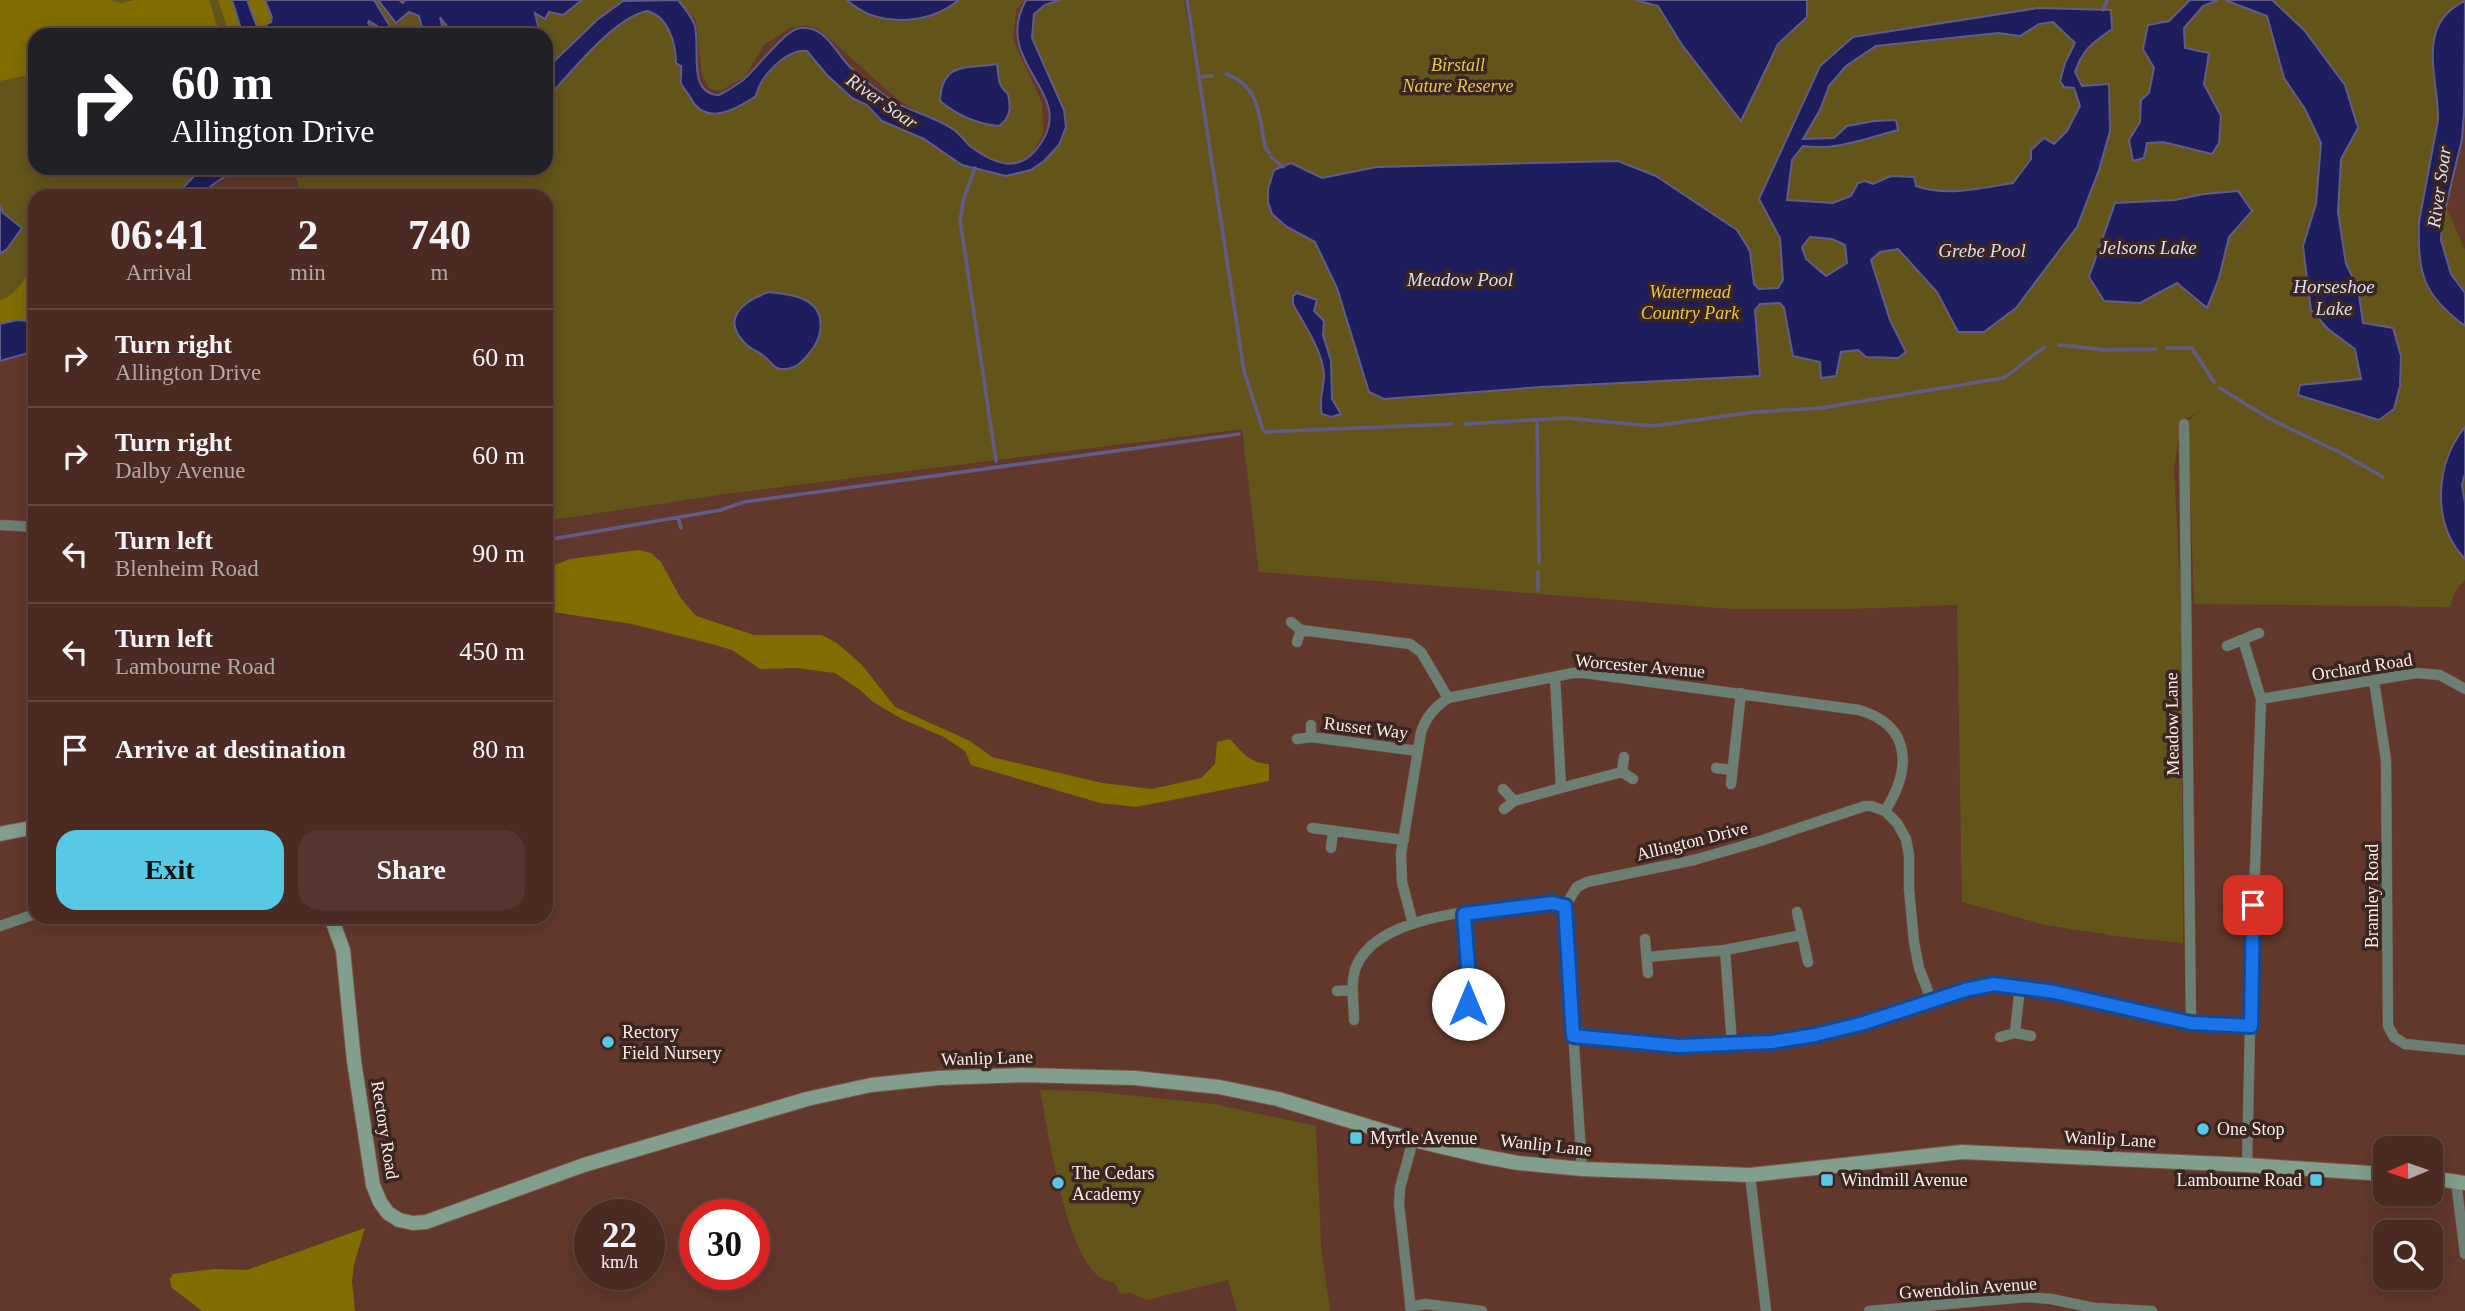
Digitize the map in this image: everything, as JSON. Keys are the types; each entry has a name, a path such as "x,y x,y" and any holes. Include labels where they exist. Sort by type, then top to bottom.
{"street":[{"name":"Meadow Lane","path":"2184,424 2191,1023"},
{"path":"0,525 28,527"},
{"path":"1292,622 1301,630 1410,645 1421,652 1448,698 1427,718 1418,751 1401,855 1402,882 1413,924"},
{"path":"1297,642 1301,630"},
{"path":"2227,646 2259,633"},
{"path":"2243,640 2261,699 2248,1164"},
{"name":"Worcester Avenue","path":"1448,698 1573,673 1741,692 1859,710 1883,720 1899,743 1903,765 1897,790 1885,811"},
{"name":"Orchard Road","path":"2261,699 2428,673 2440,676 2465,690"},
{"path":"1555,677 1561,788"},
{"name":"Bramley Road","path":"2374,681 2386,760 2388,1026 2394,1037 2405,1044 2465,1050"},
{"path":"1731,784 1741,692"},
{"name":"Russet Way","path":"1311,725 1311,737"},
{"name":"Russet Way","path":"1297,739 1311,737 1418,751"},
{"path":"1622,772 1624,757"},
{"path":"1716,768 1732,770"},
{"path":"1504,809 1514,801 1622,772 1633,779"},
{"path":"1503,789 1514,801"},
{"name":"Allington Drive","path":"1565,906 1577,887 1587,882 1694,860 1865,806 1885,811"},
{"path":"1885,811 1906,839 1909,855 1910,919 1920,968 1931,1002"},
{"path":"0,834 28,828"},
{"path":"1312,828 1404,840"},
{"path":"1331,848 1333,831"},
{"path":"1354,1020 1353,990 1356,966 1373,943 1413,924 1464,914 1552,903 1565,906 1582,1169"},
{"path":"1797,912 1808,962"},
{"path":"1464,914 1470,995 1465,1010"},
{"path":"0,926 28,916"},
{"name":"Rectory Road","path":"334,924 343,950 354,1061 369,1167 380,1202 388,1213 399,1220 426,1222 534,1182 636,1150"},
{"path":"1647,957 1725,950 1802,935"},
{"path":"1645,939 1648,973"},
{"path":"1725,950 1732,1045"},
{"path":"1573,1036 1679,1046 1732,1045 1815,1035 1994,984 2020,986 2191,1023 2251,1026"},
{"path":"2015,1032 2020,986"},
{"path":"1337,991 1353,990"},
{"path":"1448,1015 1465,1010"},
{"path":"1465,1010 1477,1018"},
{"path":"2000,1037 2015,1032 2031,1037"},
{"name":"Wanlip Lane","path":"636,1150 807,1099 852,1089 938,1078 1022,1075 1135,1078 1219,1087 1278,1099 1413,1140 1518,1163 1582,1169 1749,1175 1959,1152 2248,1164 2373,1173"},
{"path":"1413,1140 1400,1188 1399,1204 1411,1309 1425,1304 1482,1311"},
{"path":"1749,1175 1766,1311"},
{"path":"2443,1180 2461,1182 2465,1254"},
{"name":"Gwendolin Avenue","path":"1869,1311 1927,1308 2026,1297 2094,1308 2152,1311"}],"green space":[{"path":"0,0 623,0 553,69 553,28 28,28 28,175 212,175 202,189 28,189 28,324 0,330"},
{"path":"677,0 1024,0 1016,10 1013,40 1042,103 1043,134 1032,153 1016,167 1000,168 896,98 819,29 806,25 790,28 764,45 745,77 720,91 709,88 702,74 696,20"},
{"name":"Watermead Country Park","path":"1060,0 1184,0 1199,85 1189,0 2465,0 2465,116 2447,209 2465,250 2465,580 2455,591 2450,607 2194,604 2188,421 2201,410 2181,423 2174,470 2181,604 2183,943 2046,925 1962,902 1957,605 1733,609 1259,572 1242,429 719,495 553,520 553,189 300,189 295,175 553,175 553,91 607,35 634,16 647,11 660,18 669,31 676,63 681,66 681,84 693,103 721,114 756,96 766,77 784,58 799,51 807,51 827,75 852,98 867,105 882,121 924,139 962,165 994,174 1053,153 1049,81 1031,25 1035,16"},
{"path":"1040,1090 1089,1091 1213,1104 1316,1126 1321,1245 1330,1311 1237,1311 1228,1280 1146,1300 1131,1293 1120,1294 1115,1283 1096,1274 1075,1238 1059,1187"}],"shaded area":[{"path":"0,0 110,0 122,3 134,0 209,0 218,28 28,28 28,77 0,81"},
{"path":"218,0 232,0 241,28 228,28"},
{"path":"247,0 265,0 272,17 271,22 266,25 267,28 257,28"},
{"path":"28,274 28,321 17,320 0,324 0,300 17,290"},
{"path":"638,550 651,553 661,562 680,597 696,616 754,635 822,635 837,643 862,665 895,707 970,741 992,757 1102,783 1152,789 1201,778 1215,764 1217,742 1230,739 1251,759 1269,764 1269,781 1136,807 1100,803 971,765 965,751 944,737 902,719 873,702 835,673 796,668 760,669 732,650 708,643 632,624 553,612 553,565 570,559"},
{"path":"365,1228 354,1264 352,1281 355,1311 202,1311 171,1287 170,1279 173,1274 214,1269 247,1270"}],"water":[{"path":"232,0 247,0 257,28 241,28"},
{"path":"265,0 374,0 391,28 380,28 369,21 371,27 368,28 267,28 266,25 271,22 272,17"},
{"path":"378,0 399,0 403,3 405,0 582,0 563,15 549,12 545,19 535,13 538,28 449,28 440,17 442,28 422,28 419,16 409,12 396,23"},
{"name":"River Soar","path":"678,0 694,23 698,77 708,92 719,95 734,87 793,30 809,28 823,35 851,68 888,97 944,124 970,146 991,159 1010,164 1028,158 1036,150 1050,121 1048,105 1018,41 1018,22 1026,0 1060,0 1045,5 1034,14 1032,38 1064,110 1066,127 1059,145 1031,170 1006,176 962,165 924,139 882,121 867,105 852,98 827,75 807,51 791,54 776,65 763,80 756,96 730,110 712,114 696,106 682,85 681,66 676,63 669,31 660,18 647,11 634,16 607,35 553,91 553,62 597,20 623,1"},
{"path":"847,0 959,0 933,14 903,20 873,15"},
{"path":"1635,0 1807,0 1807,17 1778,44 1741,121 1682,45 1658,6"},
{"path":"2190,0 2218,0 2203,6 2184,28 2185,48 2209,53 2204,84 2221,116 2219,143 2212,154 2163,142 2147,143 2144,158 2133,161 2129,140 2140,122 2141,100 2149,93 2154,68 2143,49 2148,25 2169,21"},
{"name":"Horseshoe Lake","path":"2225,0 2272,0 2304,30 2345,85 2358,128 2341,159 2338,212 2346,264 2358,288 2363,323 2393,328 2401,356 2400,386 2394,409 2379,420 2298,395 2300,385 2361,379 2355,349 2328,329 2311,310 2303,246 2316,204 2321,143 2305,109 2284,78 2267,16"},
{"name":"River Soar","path":"2465,1 2462,139 2442,222 2441,240 2451,274 2465,293 2465,326 2440,304 2426,282 2420,256 2419,222 2438,120 2434,38 2439,24 2449,11"},
{"name":"Meadow Pool","path":"2038,8 2111,10 2112,29 2089,47 2075,72 2082,86 2109,84 2110,131 2099,170 2077,227 2016,308 1984,332 1958,332 1937,292 1898,249 1880,252 1871,260 1890,320 1906,352 1898,358 1866,357 1858,350 1841,352 1836,376 1821,378 1820,362 1793,356 1784,308 1780,303 1760,304 1755,310 1760,376 1541,387 1384,399 1369,392 1337,288 1315,242 1287,227 1272,214 1268,202 1268,189 1274,170 1291,163 1322,178 1377,167 1618,161 1656,176 1737,230 1750,251 1754,284 1759,289 1778,288 1783,280 1780,238 1759,199 1820,66 1853,37","holes":["2053,22 2075,43 2060,81 2064,87 2074,88 2080,106 2067,131 2054,144 2044,138 2031,150 2031,159 2013,183 1940,191 1916,186 1914,177 1891,176 1873,184 1865,181 1858,183 1851,196 1833,203 1787,200 1792,160 1803,146 1839,145 1898,130 1896,120 1874,121 1847,126 1834,138 1803,139 1820,110 1829,86 1846,66 1876,46 1998,33 2020,36 2039,24","1810,237 1832,239 1845,245 1847,263 1826,276 1806,259 1802,247"]},
{"path":"997,64 1000,84 1008,94 1010,104 1008,116 999,126 968,118 940,101 945,79 951,73 966,67"},
{"path":"195,175 227,175 208,189 182,189"},
{"name":"Jelsons Lake","path":"2238,191 2252,211 2229,237 2219,278 2207,308 2177,283 2140,303 2104,301 2089,277 2115,203 2175,200"},
{"path":"0,205 3,213 22,228 7,249 0,254"},
{"path":"769,292 806,300 815,308 820,320 820,333 815,345 802,361 791,368 778,369 747,345 735,327 735,319 743,306"},
{"path":"1297,293 1317,300 1314,311 1324,321 1323,335 1331,361 1332,399 1341,414 1331,417 1322,414 1323,366 1312,338 1293,304 1293,296"},
{"path":"17,320 28,321 28,353 0,361 0,324"},
{"path":"2465,427 2465,474 2462,485 2465,503 2465,559 2446,528 2441,493 2448,458"}],"waterway":[{"path":"1187,0 1244,371 1263,430 1452,424"},
{"path":"2103,10 2107,1"},
{"path":"1226,74 1237,79 1252,94 1259,113 1265,147 1269,153"},
{"path":"1199,77 1212,76"},
{"path":"1271,157 1283,167"},
{"path":"975,168 964,198 960,220 996,461"},
{"path":"2059,345 2106,350 2156,349"},
{"path":"1465,424 1565,418 1653,426 1754,412 1821,408 2003,378 2045,347"},
{"path":"2167,348 2192,348 2214,382"},
{"path":"2220,388 2270,419 2343,454 2383,477"},
{"path":"1537,421 1539,563"},
{"path":"553,539 721,510 744,502 1239,434"},
{"path":"678,517 681,528"},
{"path":"1538,572 1538,590"}],"place":[{"name":"Rectory Field Nursery","path":"608,1042"},
{"name":"One Stop","path":"2203,1129"},
{"name":"Myrtle Avenue","path":"1356,1138"},
{"name":"Windmill Avenue","path":"1827,1180"},
{"name":"Lambourne Road","path":"2316,1180"},
{"name":"The Cedars Academy","path":"1058,1183"}],"route":[{"path":"1468,1004 1470,995 1464,914 1552,903 1565,906 1573,1036 1679,1046 1772,1042 1864,1023 1965,990 1994,984 2054,992 2191,1023 2251,1026 2253,905"}],"park label":[{"name":"Birstall Nature Reserve","path":"1458,75"}],"water label":[{"name":"Grebe Pool","path":"1982,250"}]}
